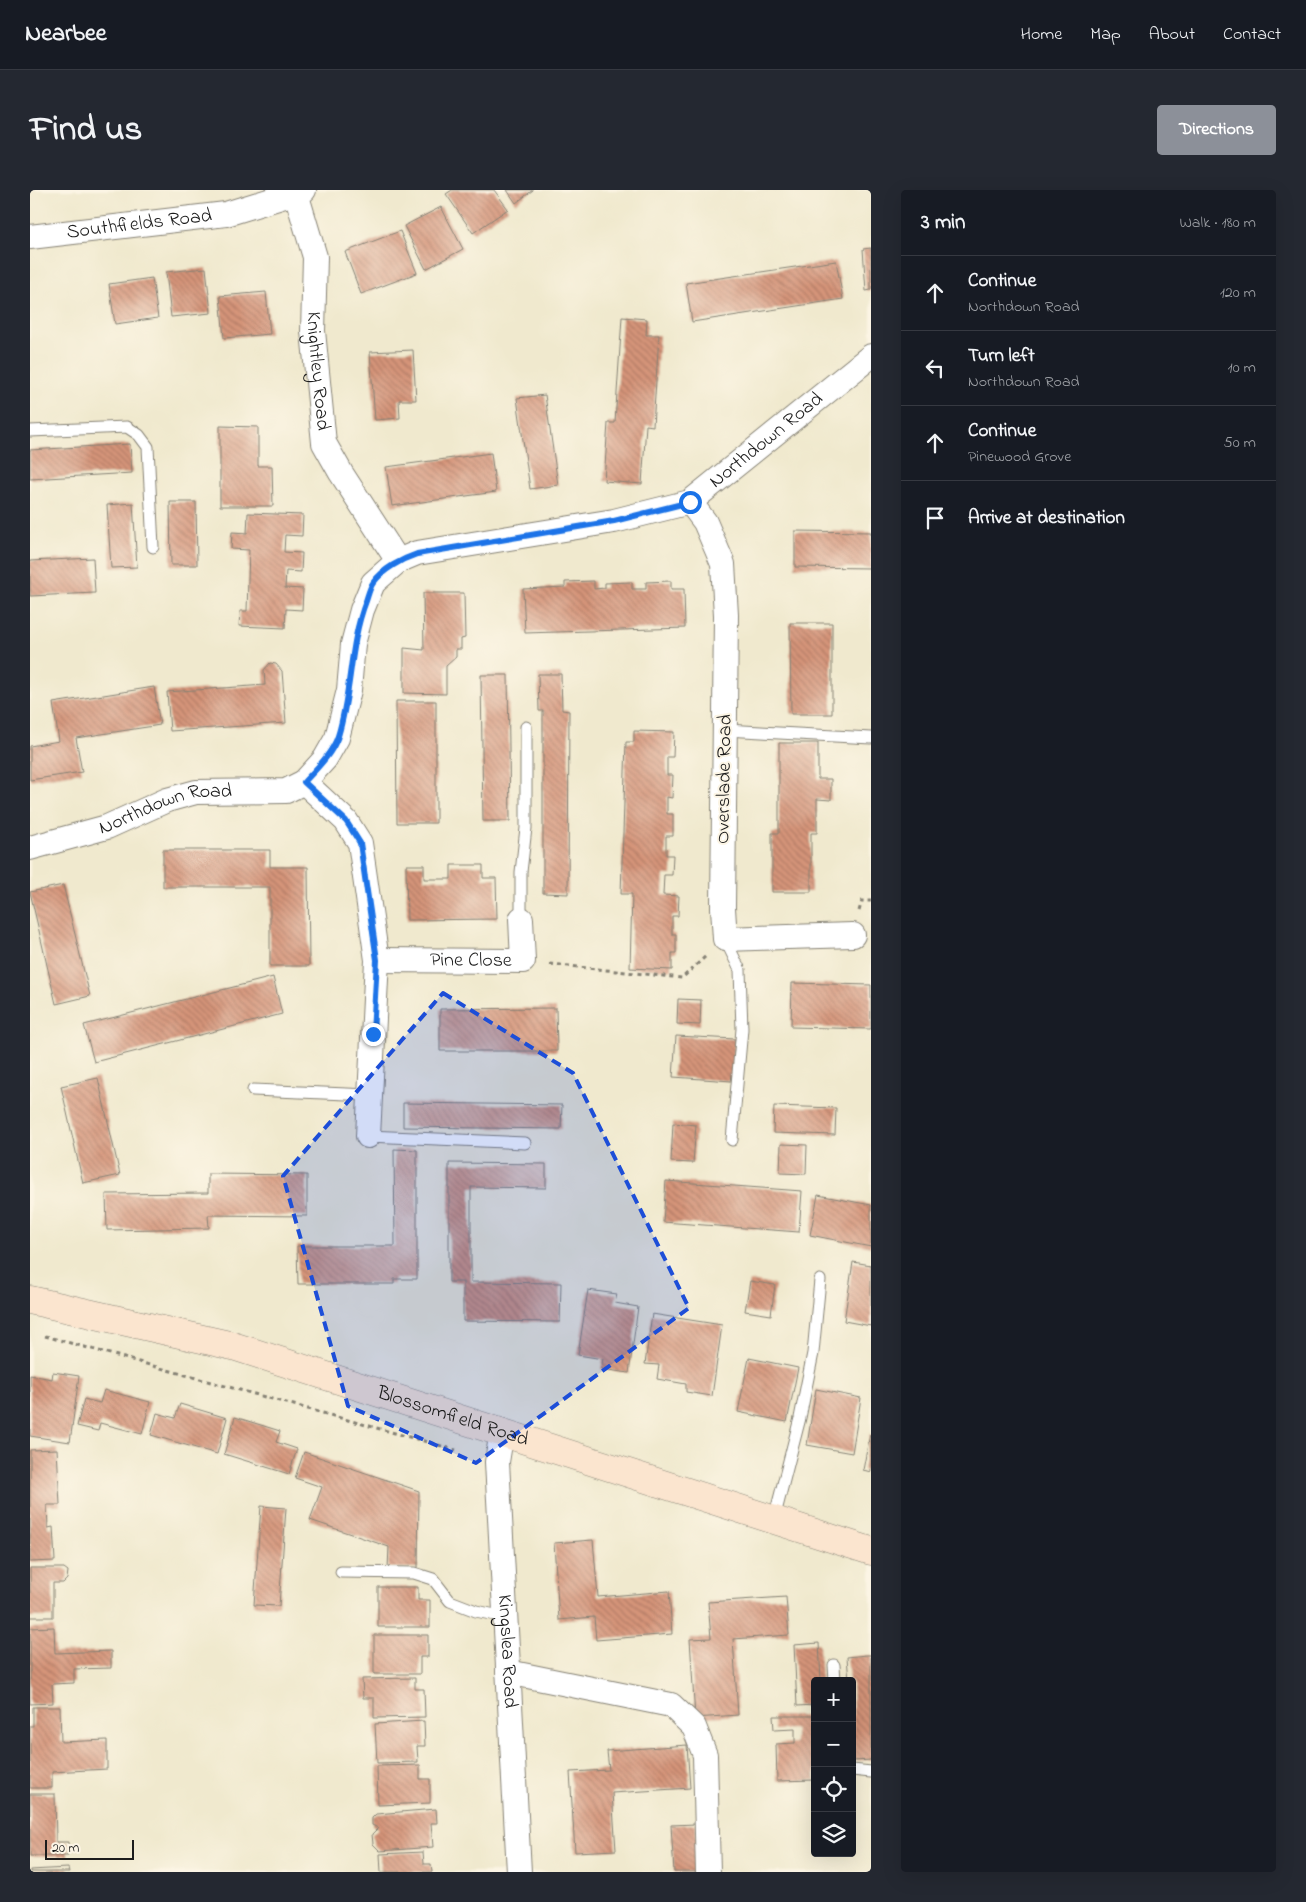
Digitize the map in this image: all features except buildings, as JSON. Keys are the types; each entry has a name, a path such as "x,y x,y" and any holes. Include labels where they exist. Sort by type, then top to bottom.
{"main road":[{"name":"Blossomfield Road","path":"30,1300 233,1346 871,1551"}],"street":[{"name":"Southfields Road","path":"30,237 226,214 294,192"},
{"name":"Knightley Road","path":"294,192 315,257 313,330 324,443 341,473 398,561"},
{"name":"Northdown Road","path":"30,848 108,827 167,800 196,792 286,791 304,782 325,759 338,738 348,690 353,644 362,610 373,583 398,561 417,554 614,521 690,502 871,356"},
{"name":"Overslade Road","path":"690,502 706,522 723,564 726,615 723,908 725,939"},
{"path":"304,782 346,821 360,843 377,960 368,1136"},
{"name":"Pine Close","path":"377,960 523,961 521,919"},
{"path":"725,939 853,935"},
{"name":"Kingslea Road","path":"502,1431 497,1462 519,1872"},
{"path":"508,1672 671,1704 681,1713 694,1727 705,1755 708,1872"}],"lane":[{"path":"30,431 127,427 139,435 148,447 153,547"},
{"path":"521,919 521,872 526,828 526,726"},
{"path":"726,730 871,738"},
{"path":"725,939 740,970 741,990 742,1029 732,1140"},
{"path":"253,1090 370,1095"},
{"path":"368,1136 525,1144"},
{"path":"774,1520 800,1418 812,1353 820,1280"},
{"path":"341,1572 414,1573 433,1579 450,1601 476,1611 506,1617"},
{"path":"834,1665 835,1677"},
{"path":"856,1770 871,1772"}],"path":[{"path":"523,961 682,978 725,939"},
{"path":"40,1334 497,1462"}],"highlighted area":[{"path":"443,993 573,1073 689,1308 476,1463 348,1406 283,1176"}],"route":[{"path":"373,1034 377,960 360,843 346,821 304,782 325,759 338,738 348,690 353,644 362,610 373,583 398,561 417,554 614,521 690,502"}]}
